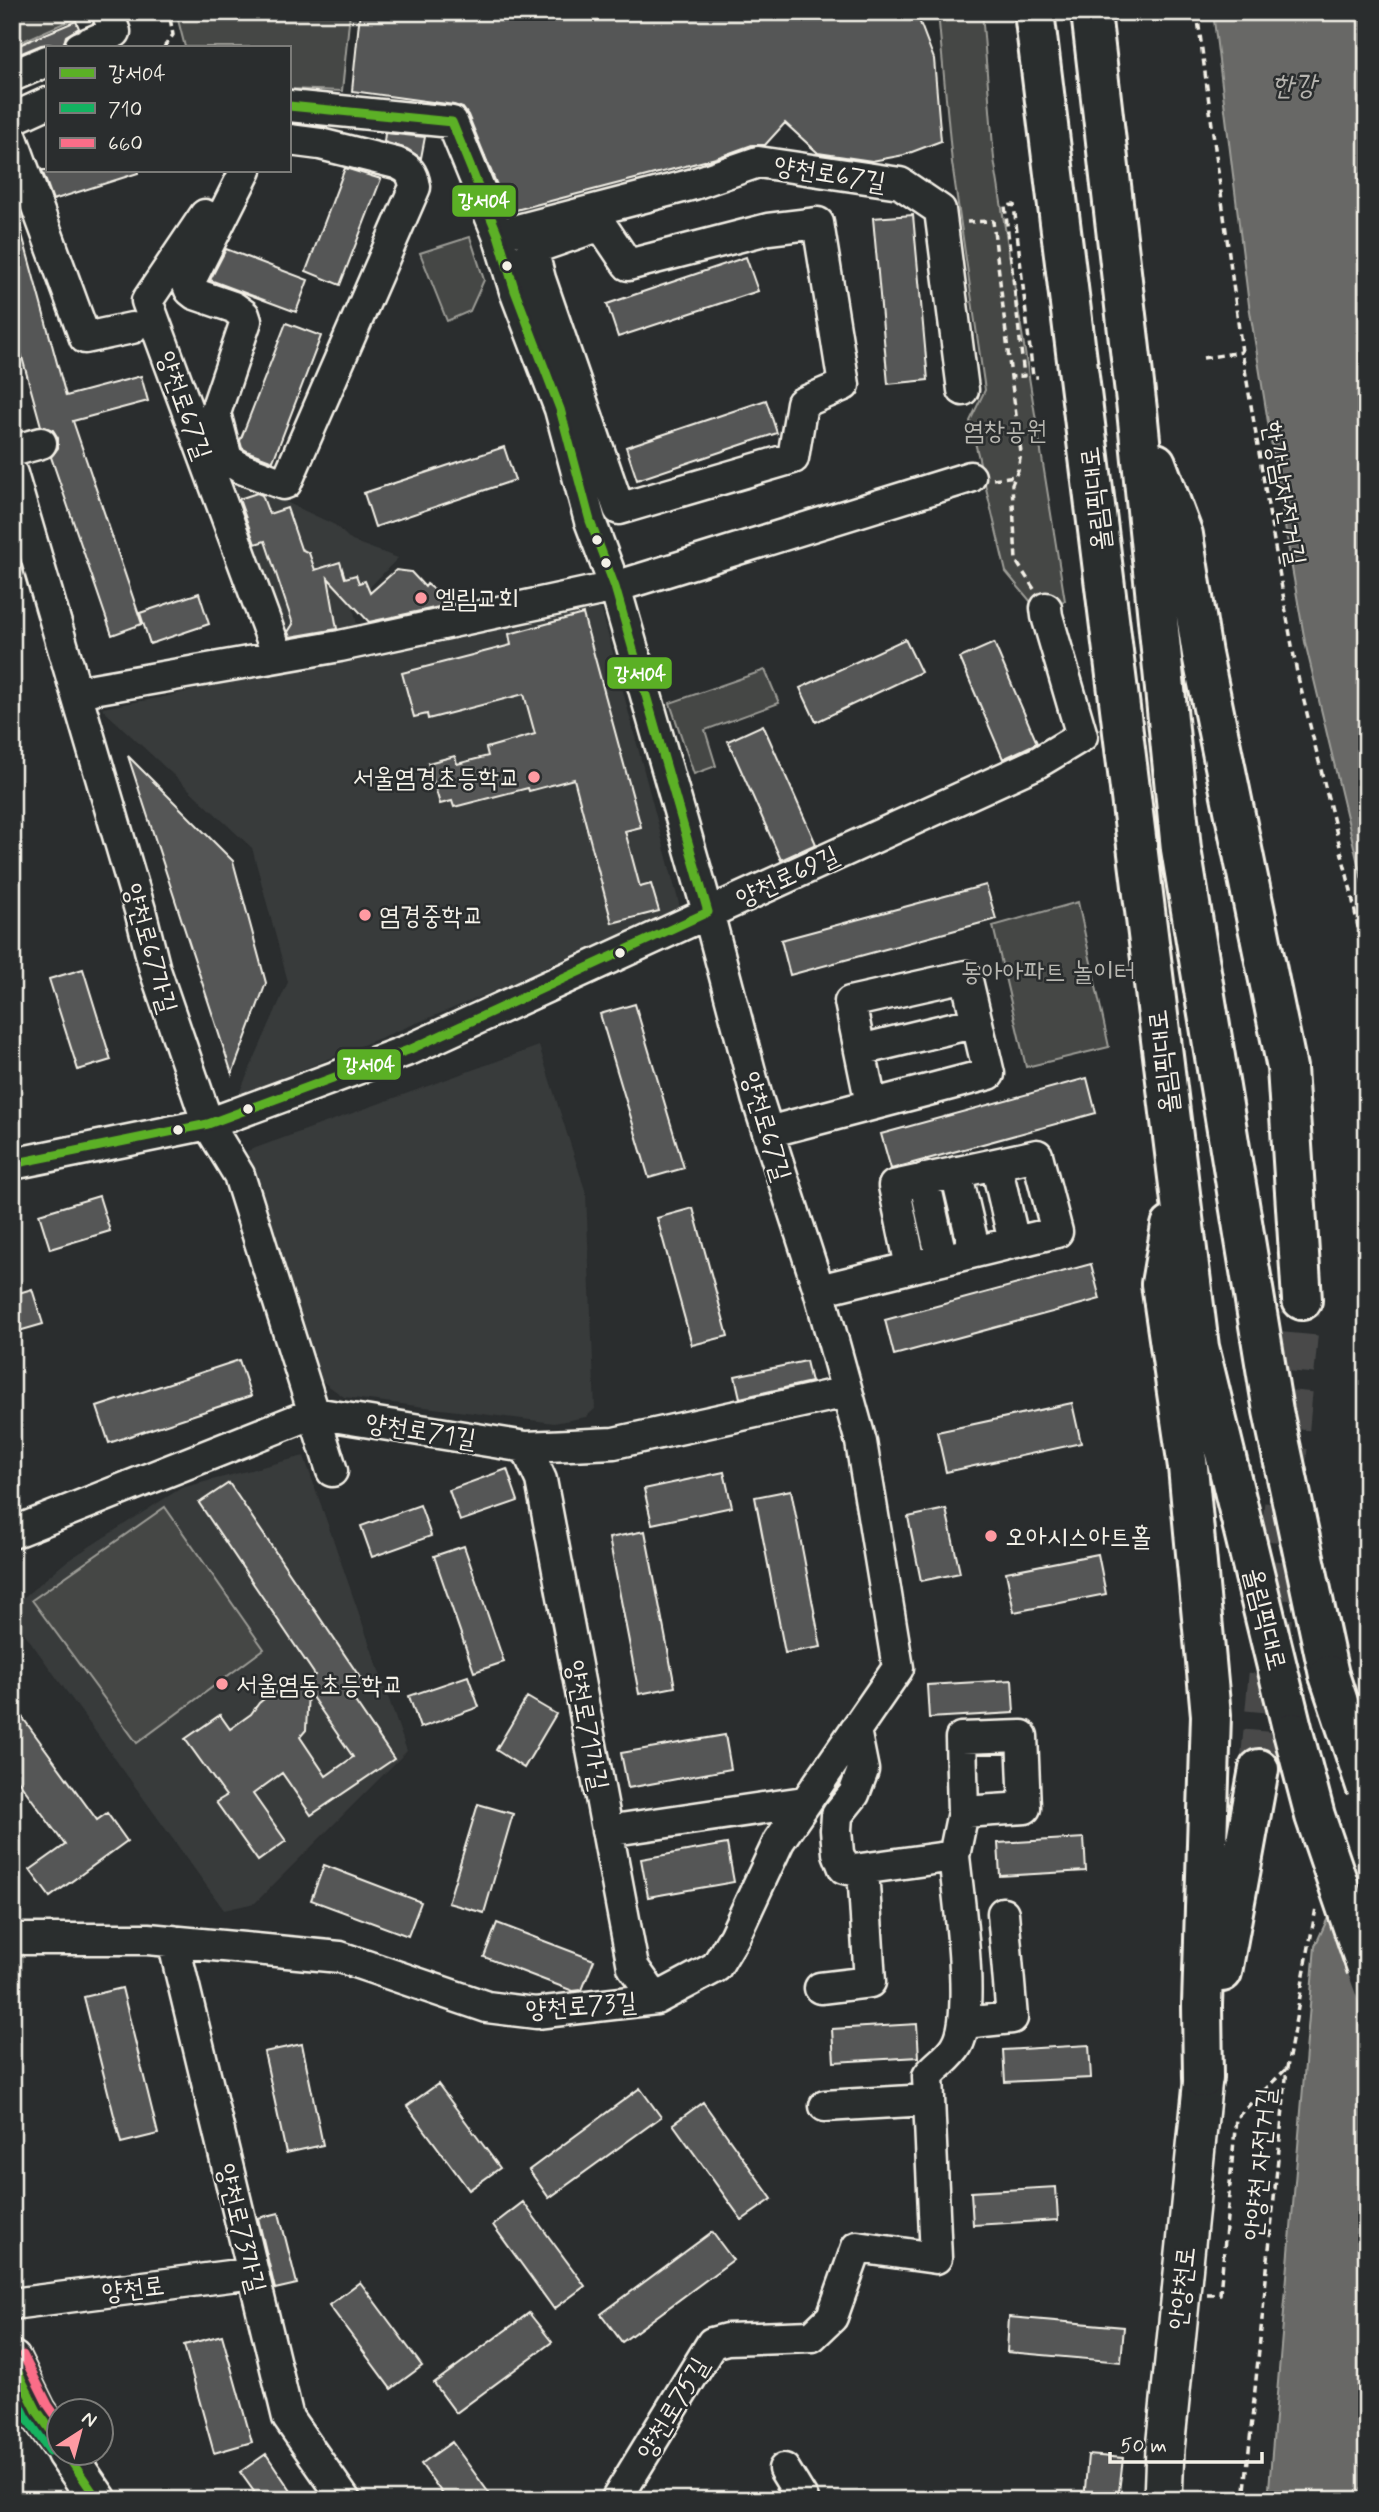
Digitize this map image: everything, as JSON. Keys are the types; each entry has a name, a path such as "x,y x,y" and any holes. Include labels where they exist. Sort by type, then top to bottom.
{"highway":[{"name":"올림픽대로","path":"1034,12 1199,1347 1315,1816 1367,1968"},
{"name":"올림픽대로","path":"1091,12 1137,410 1181,849 1273,1411 1329,1675 1367,1788"},
{"path":"1137,410 1183,536 1202,654 1287,1068 1302,1300"},
{"path":"1178,1186 1161,1284 1188,1466 1210,1714 1202,2005 1203,2078"},
{"path":"1203,2078 1259,1769"}],"main road":[{"name":"안양천로","path":"1163,2500 1165,2449 1203,2078"},
{"path":"12,2360 46,2424"},
{"path":"72,2466 87,2497"}],"street":[{"path":"82,46 115,32 107,12"},
{"path":"12,76 46,61"},
{"path":"12,119 46,103"},
{"path":"303,107 320,144"},
{"name":"양천로67길","path":"303,107 452,122 498,235 528,285 590,522 615,587 768,1132 819,1290 861,1442 898,1668"},
{"path":"12,138 85,338 132,328"},
{"path":"245,172 188,285 195,294 239,310 246,321 215,413 227,459 241,468 283,484 286,483 415,187 413,176 407,167 320,144 290,140"},
{"name":"양천로67길","path":"498,235 694,184 758,162 900,183 940,209 963,390"},
{"name":"양천로67길","path":"230,172 227,182 147,302 278,656"},
{"path":"590,522 619,509 793,458 802,403 844,385 818,223 768,229 628,265 601,225 532,249 528,285 619,509"},
{"path":"12,450 41,443"},
{"name":"양천로67가길","path":"12,474 140,910 155,970 208,1124 239,1175 332,1471"},
{"path":"76,692 340,646 615,587 979,478"},
{"name":"양천로69길","path":"12,1164 208,1124 411,1049 1037,763 1082,736 1046,608"},
{"path":"768,1132 989,1074 966,976 850,1002 871,1104"},
{"path":"860,1050 977,1023"},
{"path":"819,1290 1056,1232 1037,1155 894,1186 911,1267"},
{"path":"996,1164 1014,1242"},
{"path":"956,1172 975,1252"},
{"path":"924,1179 942,1260"},
{"name":"양천로71길","path":"314,1413 526,1447 614,1443 847,1392"},
{"path":"12,1533 314,1413"},
{"name":"양천로71가길","path":"526,1447 541,1480 633,1967 656,1999"},
{"name":"양천로73길","path":"12,1939 148,1939 340,1957 487,2007 536,2013 656,1999 716,1966 734,1937 779,1841 898,1668"},
{"path":"855,1730 863,1770 854,1794 837,1815 838,1853 844,1868 863,1869 954,1856"},
{"path":"607,1831 804,1802"},
{"path":"825,2105 928,2100 928,2077 958,2043 964,2023 966,1995 954,1856 963,1812"},
{"path":"820,1989 870,1982 863,1869"},
{"path":"964,2023 1012,2018 1003,1913"},
{"name":"양천로73가길","path":"173,1941 288,2418 345,2500"},
{"name":"양천로75길","path":"616,2500 712,2343 727,2339 813,2336 832,2317 857,2247 936,2258 928,2100"},
{"name":"양천로","path":"12,2304 253,2273"},
{"path":"784,2469 803,2500"}],"path":[{"path":"165,46 173,35 169,12"},
{"name":"한강남자전거길","path":"1197,12 1241,352 1297,673 1351,891 1367,974"},
{"path":"1011,377 1024,376 1005,206 1014,205 1033,377 1038,377"},
{"path":"961,222 993,221 1021,453 1012,484 1016,561 1046,608"},
{"path":"1203,358 1241,352"},
{"path":"979,478 1016,476"},
{"name":"안양천 자전거길","path":"1244,2500 1287,2068 1317,1903"},
{"path":"1180,2294 1220,2294 1237,2118 1287,2068"}],"shaded area":[{"path":"218,470 335,525 352,541 398,558 369,588 352,601 359,635 300,647 276,638"},
{"path":"599,600 681,911 483,996 238,1096 288,982 252,848 101,708 164,697 384,643"},
{"path":"539,1046 586,1193 595,1409 586,1417 554,1423 344,1397 316,1377 247,1151"},
{"name":"서울염동초등학교","path":"304,1456 407,1751 255,1903 224,1910 12,1616 12,1607 67,1561 181,1488"}],"green space":[{"path":"12,12 86,12 87,13 12,46"},
{"path":"176,12 350,12 342,91 290,89 290,46 185,46"},
{"name":"염창공원","path":"938,12 982,12 994,159 1065,601 1035,607 1006,572 970,421 985,390 952,163"},
{"path":"470,237 484,280 470,311 447,321 420,253"},
{"path":"765,670 779,703 705,730 716,766 694,774 670,703"},
{"name":"동아아파트 놀이터","path":"1078,902 1109,1047 1026,1067 993,926"},
{"path":"165,1507 264,1649 137,1743 32,1600"}],"water":[{"name":"한강","path":"1213,12 1367,12 1367,901 1305,642 1289,551 1249,305"},
{"path":"1367,1833 1367,2500 1268,2500 1315,1946"}],"pier":[{"path":"1367,1830 1367,2024 1326,1914"}],"building":[{"path":"360,12 916,12 934,59 941,141 904,155 872,161 818,153 785,123 765,145 752,145 716,158 508,212 463,108 352,91"},
{"path":"76,21 79,28 66,36 63,46 41,45 12,57 12,48"},
{"path":"385,133 425,137 421,158 407,149 384,142"},
{"path":"345,168 381,179 340,285 306,271"},
{"path":"42,170 138,172 138,173 53,200"},
{"path":"913,215 928,380 888,384 873,218"},
{"path":"17,216 66,396 141,376 148,401 73,421 142,624 112,635 51,457 58,448 58,438 53,430 41,426 12,321 12,217"},
{"path":"226,249 308,280 296,312 210,280"},
{"path":"746,257 758,291 618,337 607,304"},
{"path":"286,323 321,336 273,461 242,448 240,441"},
{"path":"766,400 777,433 637,480 626,447"},
{"path":"504,447 515,480 375,527 364,493"},
{"path":"257,493 262,495 269,514 287,508 301,549 309,553 315,570 340,562 345,578 356,575 359,583 365,581 370,593 396,570 411,572 425,587 427,584 453,604 369,622 328,578 337,629 290,637 288,632 293,624 265,541 255,544 239,499"},
{"path":"199,593 209,624 150,644 140,613"},
{"path":"583,614 641,827 625,831 640,887 651,884 659,911 612,923 574,779 454,807 452,801 440,804 428,763 455,756 457,764 488,756 486,748 535,734 524,694 428,719 427,714 414,717 402,673 511,645 509,634"},
{"path":"905,639 921,672 816,722 800,688"},
{"path":"994,643 1037,743 1003,759 960,658"},
{"path":"763,725 816,844 781,860 728,741"},
{"path":"128,756 233,861 266,983 232,1074"},
{"path":"986,885 996,919 790,975 781,940"},
{"path":"83,969 111,1060 78,1070 49,979"},
{"path":"635,1004 684,1168 649,1178 600,1014"},
{"path":"1087,1078 1096,1113 891,1169 881,1134"},
{"path":"99,1196 110,1231 50,1249 39,1214"},
{"path":"693,1208 728,1336 692,1345 657,1218"},
{"path":"1091,1264 1100,1299 894,1355 885,1320"},
{"path":"32,1289 43,1324 12,1333 12,1295"},
{"path":"239,1360 251,1396 109,1443 97,1407"},
{"path":"806,1361 811,1382 740,1398 735,1376"},
{"path":"1072,1403 1081,1443 946,1472 937,1432"},
{"path":"507,1469 518,1501 460,1521 449,1490"},
{"path":"724,1472 732,1507 652,1524 644,1489"},
{"path":"229,1483 365,1685 350,1694 394,1759 311,1815 282,1773 253,1794 286,1841 258,1861 216,1802 226,1796 185,1739 220,1715 230,1729 251,1714 270,1694 295,1688 315,1675 199,1503","holes":["308,1691 353,1757 326,1776 300,1737 306,1730"]},
{"path":"791,1490 821,1647 785,1653 755,1497"},
{"path":"420,1505 431,1536 372,1557 361,1526"},
{"path":"946,1509 960,1573 921,1581 908,1517"},
{"path":"645,1531 675,1687 639,1694 609,1538"},
{"path":"464,1546 504,1662 474,1672 434,1556"},
{"path":"1098,1554 1106,1594 1014,1612 1006,1572"},
{"path":"468,1676 479,1707 420,1728 409,1696"},
{"path":"1012,1680 1014,1713 929,1718 927,1685"},
{"path":"527,1697 556,1714 524,1768 496,1750"},
{"path":"12,1703 97,1820 107,1813 127,1841 50,1897 30,1870 65,1845 12,1772"},
{"path":"725,1735 731,1769 628,1788 621,1753"},
{"path":"478,1804 513,1814 484,1913 448,1903"},
{"path":"1084,1838 1086,1871 1000,1876 998,1843"},
{"path":"727,1844 734,1882 648,1897 641,1859"},
{"path":"324,1865 421,1902 408,1936 311,1900"},
{"path":"497,1923 594,1960 582,1990 573,1991 484,1957"},
{"path":"122,1988 158,2134 121,2143 84,1997"},
{"path":"917,2024 919,2057 834,2062 832,2029"},
{"path":"302,2044 323,2145 286,2153 264,2052"},
{"path":"1089,2045 1091,2078 1005,2082 1003,2050"},
{"path":"438,2084 500,2168 469,2190 407,2106"},
{"path":"640,2088 661,2117 549,2198 529,2170"},
{"path":"703,2102 772,2199 742,2220 673,2124"},
{"path":"1056,2187 1058,2220 973,2225 971,2192"},
{"path":"523,2202 585,2286 554,2309 493,2225"},
{"path":"279,2213 297,2284 275,2289 258,2218"},
{"path":"712,2232 733,2260 622,2342 601,2314"},
{"path":"360,2282 422,2366 391,2389 329,2305"},
{"path":"529,2313 552,2342 456,2413 434,2383"},
{"path":"1009,2317 1124,2327 1121,2362 1007,2352"},
{"path":"222,2335 252,2442 214,2453 184,2345"},
{"path":"452,2442 494,2500 447,2500 421,2464"},
{"path":"266,2454 297,2500 260,2500 240,2472"},
{"path":"1088,2455 1123,2458 1118,2500 1084,2500"}],"tunnel":[{"path":"1259,1769 1302,1300"}],"transit line":[{"name":"강서04","path":"290,106 452,122 498,235 515,291 560,409 590,521 615,587 708,912"},
{"name":"강서04","path":"12,1164 208,1124 411,1049 708,912"},
{"name":"660","path":"23,2355 46,2401"},
{"name":"강서04","path":"12,2361 46,2424"},
{"name":"710","path":"12,2388 26,2417 46,2445"},
{"name":"강서04","path":"75,2466 98,2500"}],"place":[{"name":"엘림교회","path":"421,598"},
{"name":"서울염경초등학교","path":"534,777"},
{"name":"염경중학교","path":"365,915"},
{"name":"오아시스아트홀","path":"991,1536"},
{"name":"서울염동초등학교","path":"222,1684"}]}
